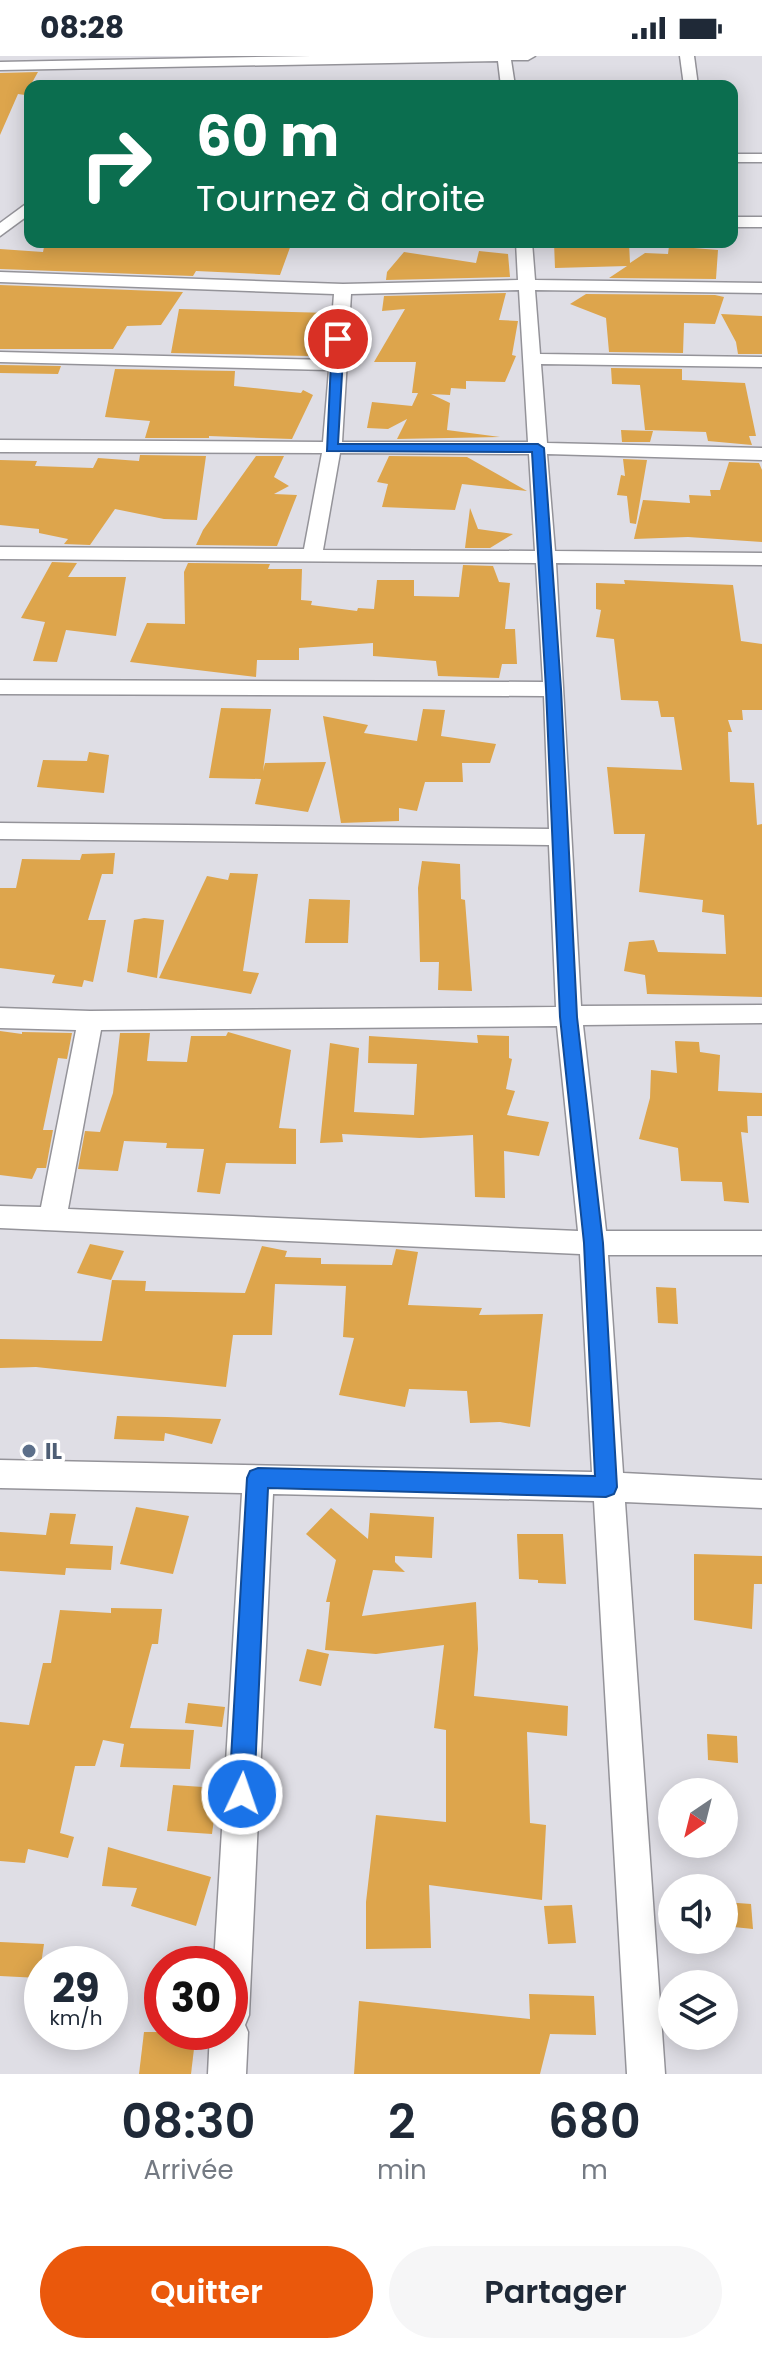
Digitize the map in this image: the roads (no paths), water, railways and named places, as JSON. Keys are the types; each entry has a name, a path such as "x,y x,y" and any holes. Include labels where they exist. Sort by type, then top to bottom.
{"street":[{"path":"0,66 161,60 528,56"},
{"path":"687,56 690,80"},
{"path":"504,57 507,80"},
{"path":"185,78 208,60"},
{"path":"738,158 762,158"},
{"path":"0,231 24,211"},
{"path":"738,222 762,222"},
{"path":"525,248 554,689 569,1017 593,1243 606,1487 646,2074"},
{"path":"0,277 343,289 528,285 762,288"},
{"path":"313,553 332,448 343,289"},
{"path":"0,357 336,365"},
{"path":"532,359 762,362"},
{"path":"0,446 538,448 762,454"},
{"path":"0,553 313,553 762,559"},
{"path":"0,687 554,689"},
{"path":"0,831 562,837"},
{"path":"0,1018 90,1021 762,1014"},
{"path":"53,1217 90,1021"},
{"path":"0,1217 593,1243 762,1243"},
{"path":"0,1474 606,1487 762,1494"},
{"path":"234,1946 258,1478"},
{"path":"227,2074 228,2050"}],"place":[{"name":"IL","path":"29,1451"}]}
